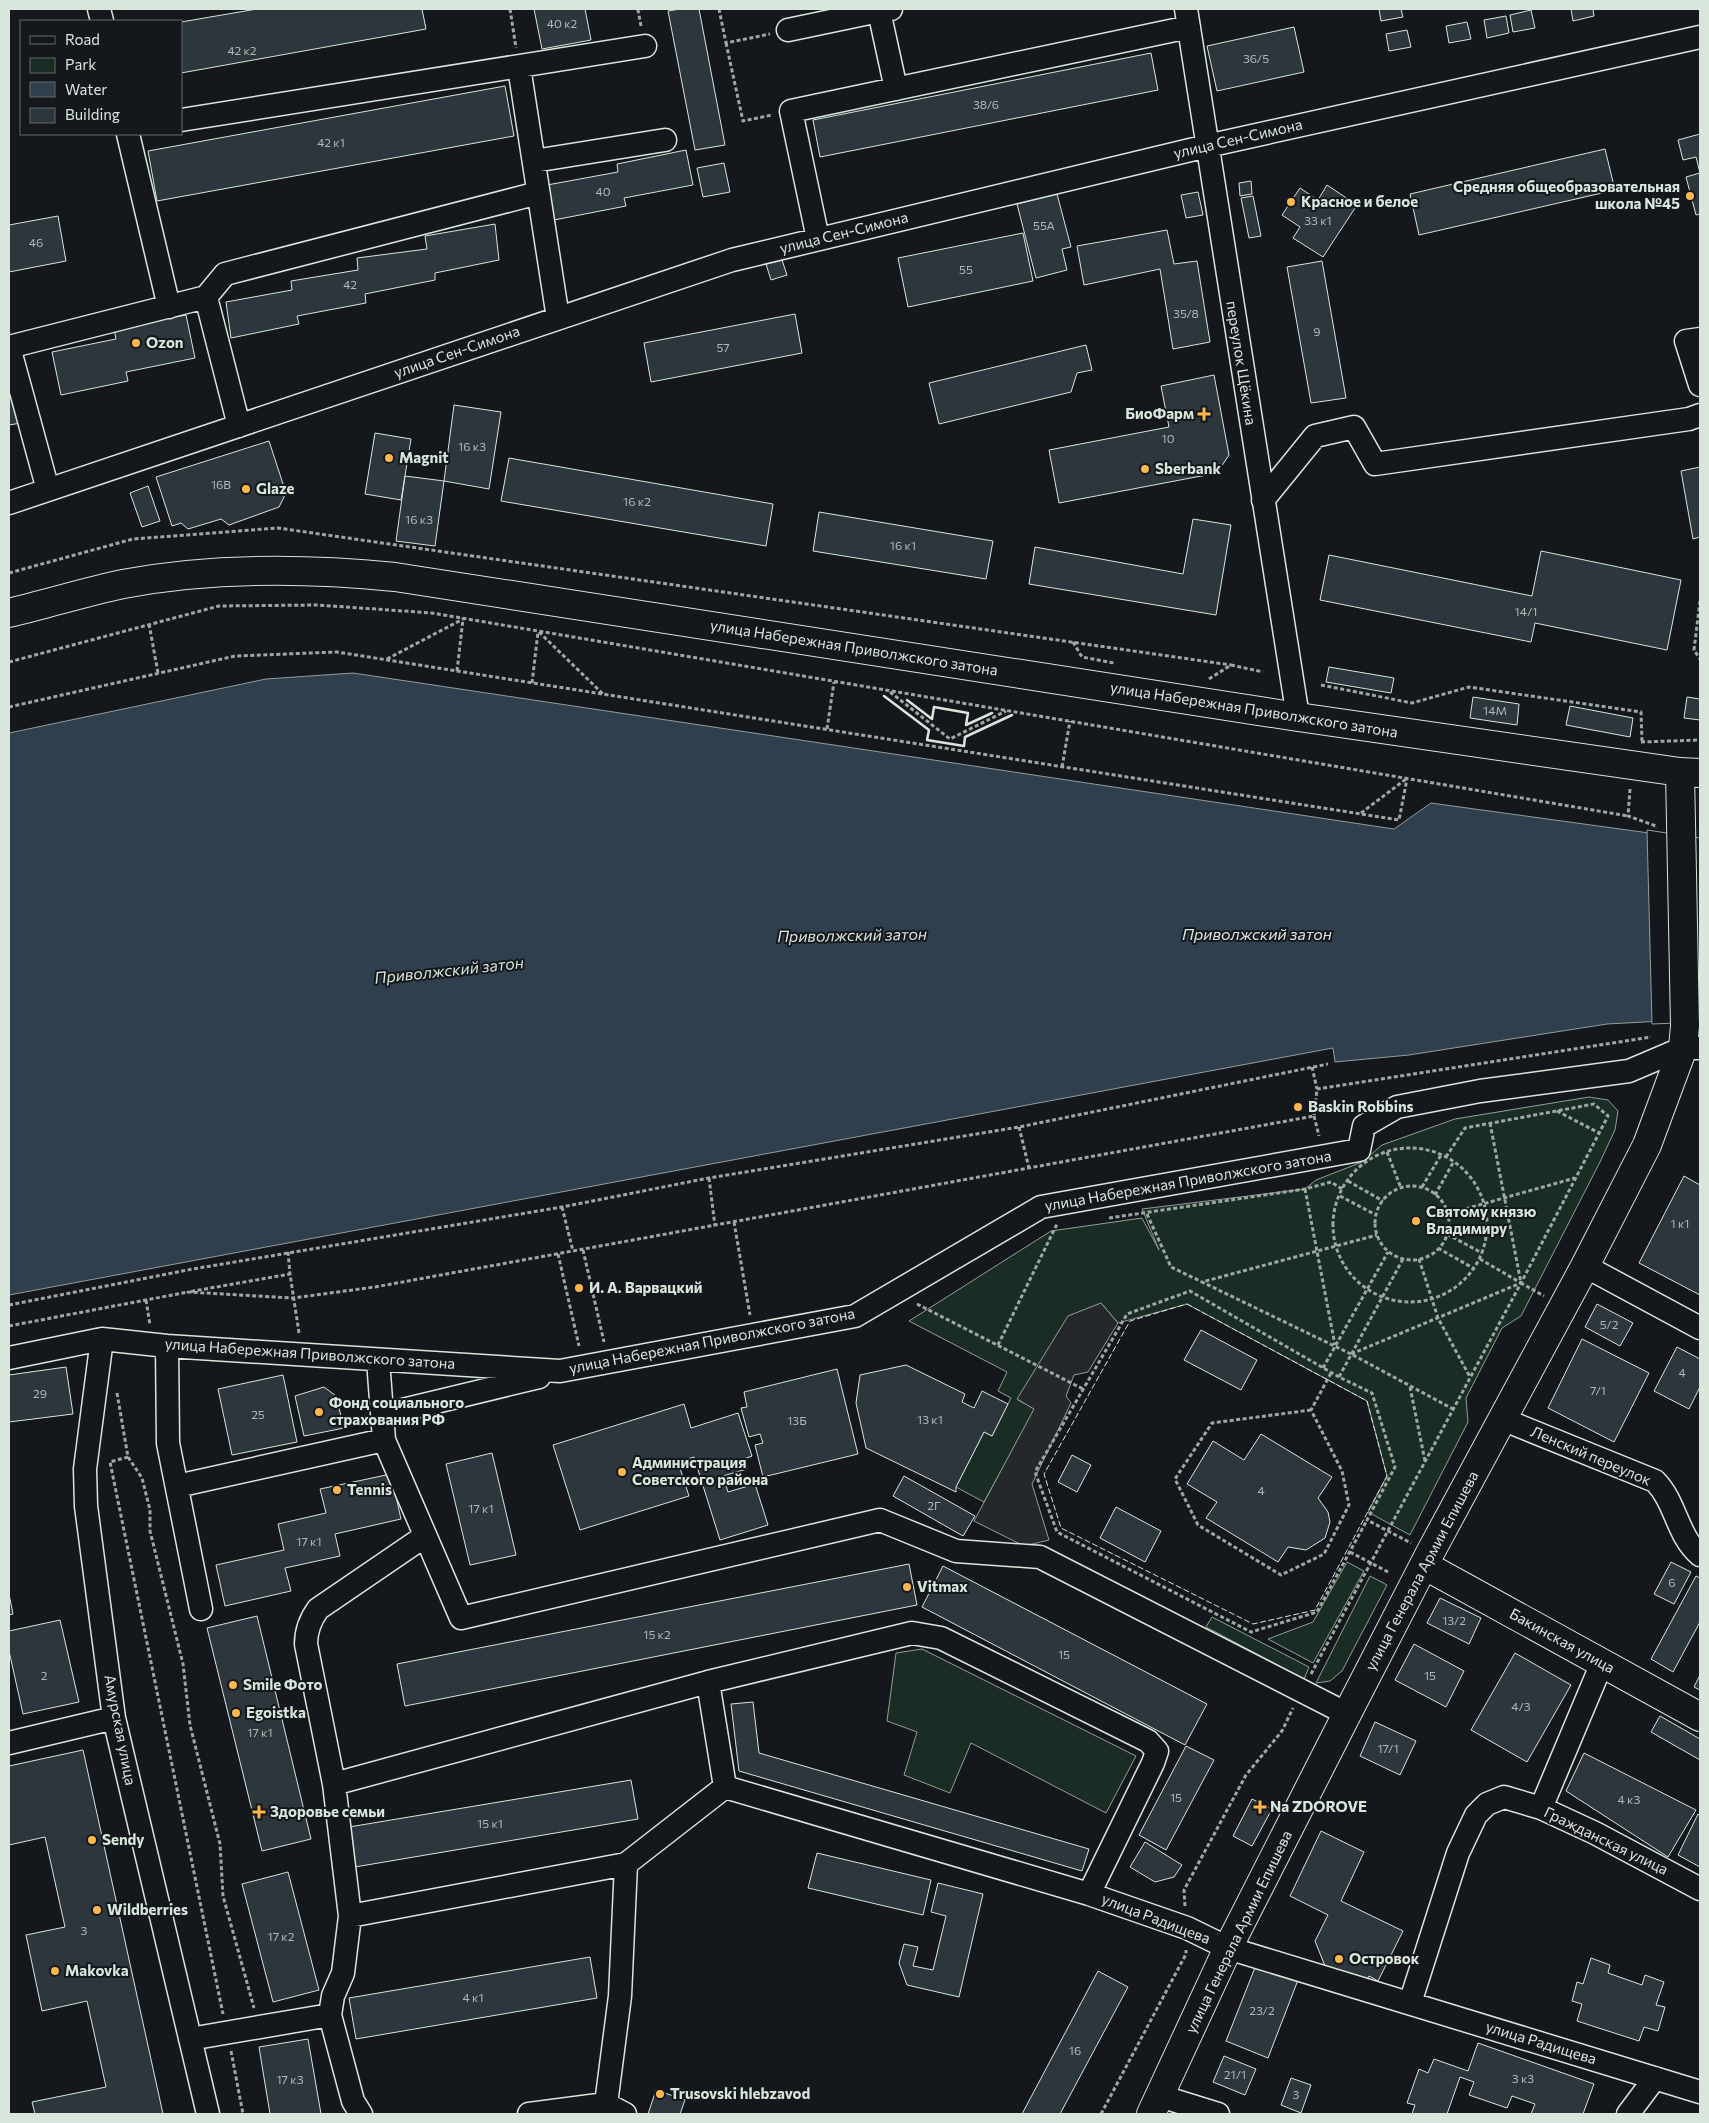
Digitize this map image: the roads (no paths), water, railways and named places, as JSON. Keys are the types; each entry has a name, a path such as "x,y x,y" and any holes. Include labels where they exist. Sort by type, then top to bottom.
{"main road":[{"name":"улица Набережная Приволжского затона","path":"9,613 123,584 214,572 332,570 395,577 1298,717 1690,773"},
{"path":"1682,1040 1682,825 1690,773"},
{"name":"улица Генерала Армии Епишева","path":"1156,2105 1228,1948 1347,1714 1427,1559 1585,1266 1647,1145 1682,1040"},
{"name":"Бакинская улица","path":"1427,1559 1602,1663 1700,1717"}],"street":[{"path":"788,30 885,10 896,89"},
{"path":"818,240 791,111 896,89 1188,18"},
{"name":"переулок Щёкина","path":"1188,18 1298,717"},
{"name":"улица Сен-Симона","path":"9,503 732,260 1207,146 1700,37"},
{"path":"182,120 645,46"},
{"path":"519,67 558,318"},
{"path":"128,135 169,307"},
{"path":"534,162 665,140"},
{"path":"48,490 9,347 206,297 225,274 538,193"},
{"path":"206,297 239,426"},
{"path":"1700,339 1686,341 1700,385"},
{"path":"1263,500 1315,436 1354,427 1375,464 1689,419 1700,414"},
{"name":"улица Набережная Приволжского затона","path":"9,1358 102,1339 167,1346 560,1371 855,1316 1041,1207 1358,1150 1364,1126 1397,1107 1480,1091 1629,1071 1682,1040"},
{"path":"1585,1266 1700,1328"},
{"name":"Амурская улица","path":"102,1339 85,1468 86,1497 114,1718 208,2114"},
{"path":"167,1346 168,1443 201,1609"},
{"path":"378,1360 384,1440 461,1618 880,1520 956,1551 1040,1558 1347,1714"},
{"path":"382,1415 560,1371"},
{"name":"Ленский переулок","path":"1502,1419 1655,1481 1668,1498 1688,1542 1700,1555"},
{"path":"177,1486 384,1440"},
{"path":"362,2114 354,2101 330,2014 333,1996 343,1973 350,1916 334,1784 306,1644 312,1617 318,1609 425,1536"},
{"path":"334,1784 708,1682 912,1633 927,1634 941,1638 1148,1741 1157,1751 1156,1757 1089,1894"},
{"path":"1541,1808 1602,1663"},
{"path":"350,1916 626,1864 724,1788 708,1682"},
{"path":"9,1743 114,1718"},
{"name":"улица Радищева","path":"724,1788 1089,1894 1187,1928 1228,1948 1700,2092"},
{"name":"Гражданская улица","path":"1410,2003 1458,1853 1476,1816 1487,1804 1504,1797 1541,1808 1594,1833 1700,1889"},
{"path":"529,2114 615,2109 626,1864"},
{"path":"190,2039 330,2014"},
{"path":"1628,2114 1655,2078"},
{"path":"1156,2105 1218,2114"}],"water":[{"name":"Приволжский затон","path":"353,673 1394,829 1431,803 1700,840 1700,1019 1607,1024 1409,1055 1335,1062 1333,1048 9,1295 9,733 266,679"}],"place":[{"name":"Средняя общеобразовательная школа №45","path":"1690,196"},
{"name":"Красное и белое","path":"1291,202"},
{"name":"Ozon","path":"136,343"},
{"name":"БиоФарм","path":"1204,414"},
{"name":"Magnit","path":"389,458"},
{"name":"Sberbank","path":"1145,469"},
{"name":"Glaze","path":"246,489"},
{"name":"Baskin Robbins","path":"1298,1107"},
{"name":"Святому князю Владимиру","path":"1416,1221"},
{"name":"И. А. Варвацкий","path":"579,1288"},
{"name":"Фонд социального страхования РФ","path":"319,1412"},
{"name":"Администрация Советского района","path":"622,1472"},
{"name":"Tennis","path":"337,1490"},
{"name":"Vitmax","path":"907,1587"},
{"name":"Smile Фото","path":"233,1685"},
{"name":"Egoistka","path":"236,1713"},
{"name":"Na ZDOROVE","path":"1260,1807"},
{"name":"Здоровье семьи","path":"259,1812"},
{"name":"Sendy","path":"92,1840"},
{"name":"Wildberries","path":"97,1910"},
{"name":"Островок","path":"1339,1959"},
{"name":"Makovka","path":"55,1971"},
{"name":"Trusovski hlebzavod","path":"660,2094"}]}
